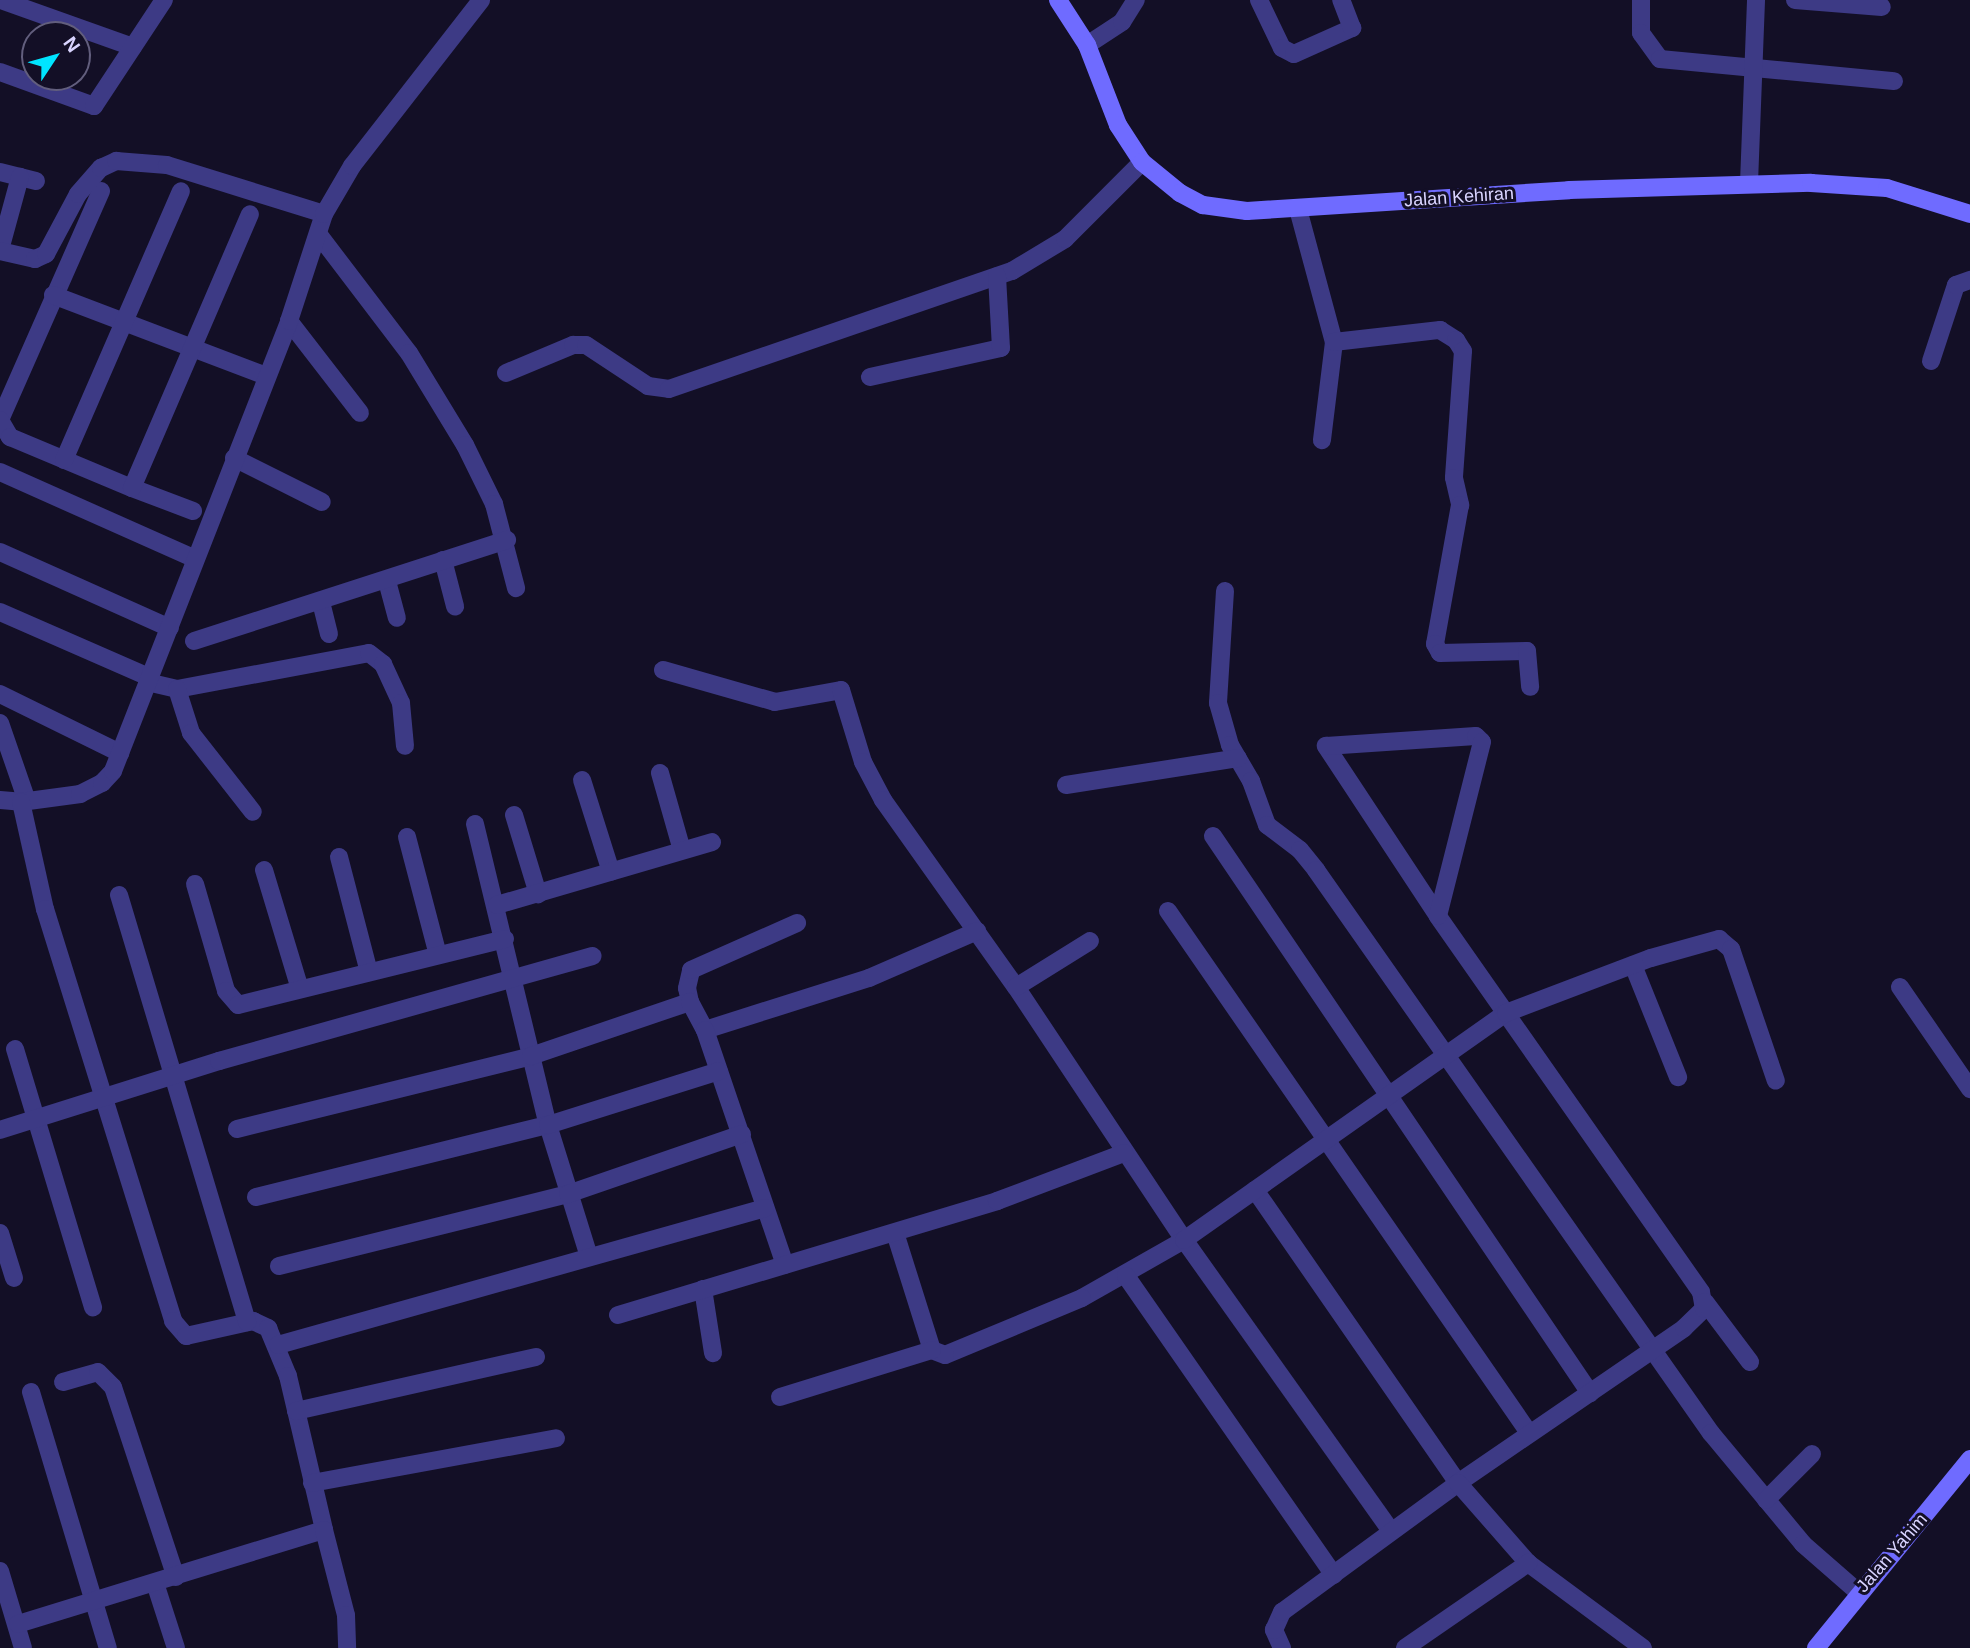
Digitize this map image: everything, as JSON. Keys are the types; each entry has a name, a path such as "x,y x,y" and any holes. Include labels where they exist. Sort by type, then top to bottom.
{"street":[{"path":"1,0 133,47"},
{"path":"0,72 94,106 164,0"},
{"path":"0,800 24,802 80,793 102,783 120,753 170,628 289,321 324,214 352,166 481,0"},
{"name":"Jalan Kehiran","path":"1058,0 1087,45 1118,125 1142,162 1180,193 1203,205 1247,211 1298,209 1749,183 1862,185 1912,195 1970,215"},
{"path":"1087,45 1122,22 1136,0"},
{"path":"1259,0 1282,48 1294,54 1352,28 1341,0"},
{"path":"1641,0 1641,33 1656,56 1754,70 1894,80"},
{"path":"1749,183 1756,0"},
{"path":"1796,0 1882,7"},
{"path":"0,172 28,179 0,250 34,259 46,254 78,194 101,168 116,161 167,164 324,214"},
{"path":"506,373 573,345 586,345 648,386 669,389 997,276 1040,258 1065,239 1142,162"},
{"path":"101,191 0,420 10,437 193,512"},
{"path":"64,460 181,191"},
{"path":"1298,209 1334,342 1322,440"},
{"path":"132,488 250,214"},
{"path":"319,235 436,394 494,504 507,540 516,588"},
{"path":"870,377 1002,348 997,276"},
{"path":"1931,361 1956,285 1970,279"},
{"path":"53,295 266,376"},
{"path":"289,321 360,413"},
{"path":"1334,342 1440,330 1456,340 1463,351 1454,478 1460,505 1435,644 1440,653 1527,651 1530,687"},
{"path":"234,458 323,502"},
{"path":"0,472 195,559"},
{"path":"194,641 387,581 507,540"},
{"path":"0,552 170,628"},
{"path":"443,560 455,606"},
{"path":"387,581 397,618"},
{"path":"1225,591 1218,703 1267,825 1300,850 1316,870 1651,1351 1766,1500 1820,1562 1858,1592"},
{"path":"321,602 328,634"},
{"path":"0,612 148,679 177,689 369,653 383,664 401,703 405,746"},
{"path":"663,670 775,702 841,690 873,784 1016,987 1184,1240 1391,1531"},
{"path":"177,689 191,733 253,812"},
{"path":"0,694 120,753"},
{"path":"0,723 24,802 45,909 178,1331 194,1337 247,1322 261,1322 278,1345 346,1615 347,1648"},
{"path":"1438,916 1482,742 1476,736 1326,746 1438,916 1705,1302 1750,1362"},
{"path":"1066,785 1238,758"},
{"path":"660,773 682,850"},
{"path":"582,780 611,872"},
{"path":"514,815 538,894"},
{"path":"475,824 516,980 548,1125 589,1257"},
{"path":"1213,836 1590,1393"},
{"path":"407,837 438,955"},
{"path":"497,905 712,842"},
{"path":"339,857 369,972"},
{"path":"264,870 300,989"},
{"path":"195,884 226,991 238,1005 505,939"},
{"path":"119,895 247,1322"},
{"path":"1168,911 1530,1433"},
{"path":"785,1265 705,1030 690,1002 687,988 691,970 797,923"},
{"path":"705,1030 767,1007 857,982 977,931"},
{"path":"780,1397 932,1350 945,1355 1126,1276 1184,1240 1506,1013 1633,965 1719,939 1726,942 1776,1081"},
{"path":"1016,987 1090,941"},
{"path":"0,1130 174,1076 593,956"},
{"path":"1633,965 1678,1077"},
{"path":"1900,987 1970,1089"},
{"path":"237,1129 531,1056 690,1002"},
{"path":"15,1049 34,1120 93,1307"},
{"path":"256,1197 548,1125 719,1071"},
{"path":"279,1266 568,1194 742,1135"},
{"path":"618,1315 895,1233 1124,1153"},
{"path":"1255,1190 1458,1483 1528,1563 1643,1648"},
{"path":"278,1345 765,1208"},
{"path":"0,1233 14,1278"},
{"path":"895,1233 932,1350"},
{"path":"1126,1276 1334,1574"},
{"path":"703,1289 713,1353"},
{"path":"1282,1648 1276,1637 1277,1619 1458,1483 1684,1328 1704,1309 1705,1302"},
{"path":"296,1411 536,1357"},
{"path":"63,1382 98,1372 107,1376 120,1398 176,1577"},
{"path":"31,1392 108,1648"},
{"path":"312,1483 556,1438"},
{"path":"1766,1500 1812,1454"},
{"name":"Jalan Yahim","path":"1816,1648 1858,1592 1970,1459"},
{"path":"18,1624 324,1530"},
{"path":"1405,1648 1528,1563"},
{"path":"0,1571 4,1598 18,1624 23,1648"},
{"path":"155,1583 176,1648"}]}
